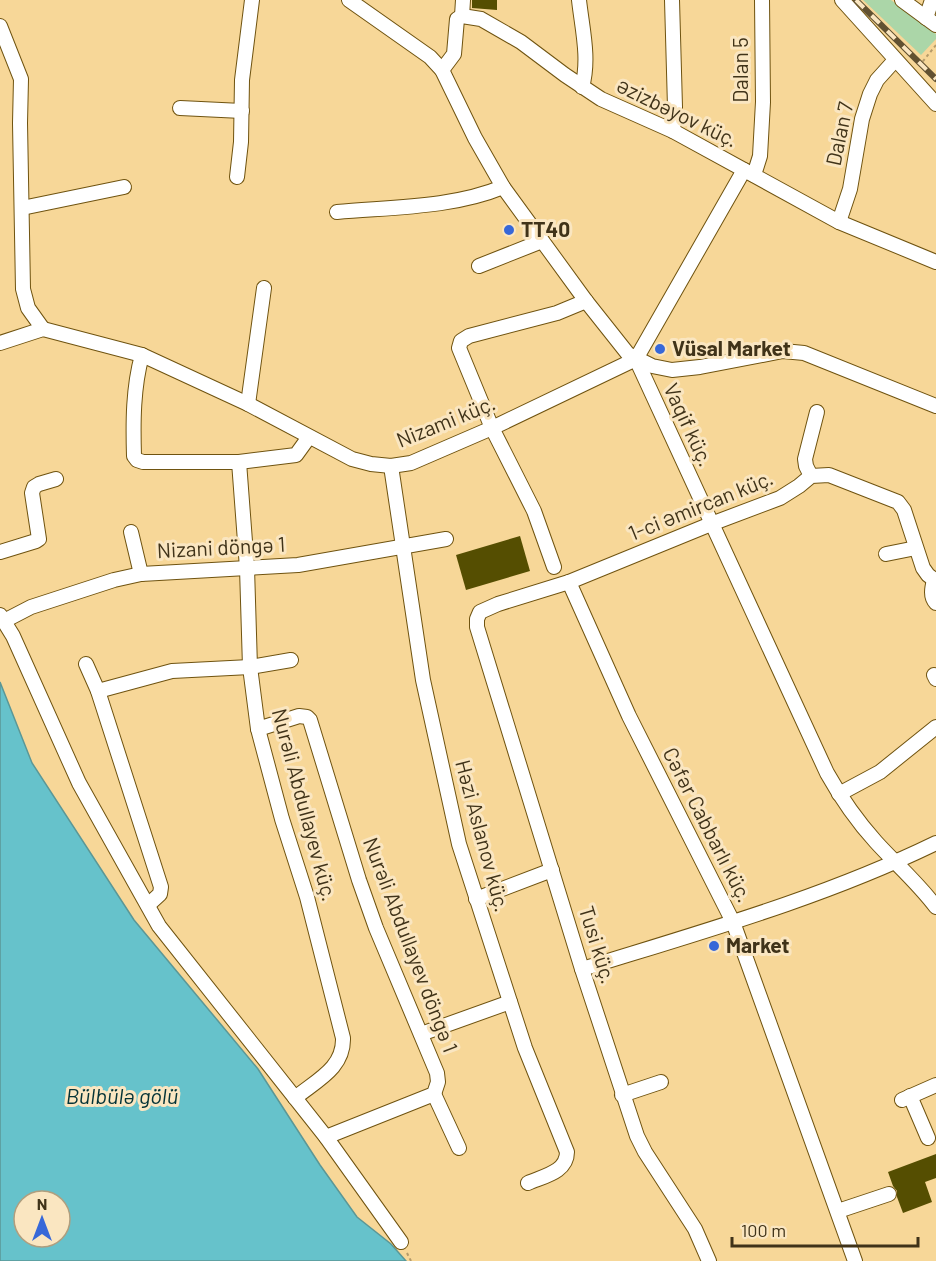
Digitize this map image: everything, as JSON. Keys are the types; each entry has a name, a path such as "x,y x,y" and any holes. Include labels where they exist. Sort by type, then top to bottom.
{"street":[{"path":"237,177 242,80 252,0"},
{"name":"Vaqif küç.","path":"349,0 430,57 442,70 503,187 623,349 636,359 827,773 839,794 875,840 936,907"},
{"path":"442,70 454,54 456,24 462,16 463,0"},
{"path":"579,0 585,62 582,87"},
{"path":"672,0 675,107 673,131"},
{"name":"Dalan 5","path":"749,173 760,156 763,102 762,0"},
{"path":"842,0 936,104"},
{"path":"902,0 931,21"},
{"path":"931,21 932,0"},
{"name":"Əzizbəyov küç.","path":"462,16 481,19 521,42 602,99 673,131 838,222 936,262"},
{"path":"0,26 21,79 22,289 28,308 43,329 25,337 0,343"},
{"name":"Dalan 7","path":"838,222 850,189 862,118 870,94 877,80 895,60"},
{"path":"180,108 242,111"},
{"path":"749,173 636,359 652,366 684,369 794,351 936,406"},
{"path":"338,212 441,203 480,197 503,187"},
{"path":"22,208 123,188"},
{"path":"479,266 542,241"},
{"path":"248,404 264,288"},
{"path":"554,567 534,511 492,428 459,348 461,341 469,336 557,313 586,301"},
{"name":"Nizami küç.","path":"43,329 142,355 248,404 352,459 391,466 411,463 432,456 636,359"},
{"path":"142,355 136,375 134,403 134,456 137,460 143,462 239,462 296,455 309,437"},
{"path":"817,412 805,459 811,476 829,475 898,502 904,510 923,568 935,580 932,591 933,600 936,603"},
{"name":"Nurəli Abdullayev küç.","path":"239,462 247,568 250,667 258,729 282,819 307,897 344,1049 337,1064 295,1098"},
{"name":"Həzi Aslanov küç.","path":"391,466 429,706 459,844 525,1048 567,1152 567,1160 562,1167 528,1183"},
{"name":"1-ci Əmircan küç.","path":"477,627 480,612 568,582 780,498 811,476"},
{"path":"0,552 39,539 32,493 34,487 39,484 56,479"},
{"path":"131,532 141,574"},
{"name":"Nizani döngə 1","path":"2,618 114,579 141,574 298,565 446,539"},
{"path":"886,554 916,548"},
{"name":"Cəfər Cabbarlı küç.","path":"568,582 629,716 733,922 855,1261"},
{"path":"2,618 13,636 79,783 159,926 192,971 326,1137 401,1242"},
{"name":"Tusi küç.","path":"477,627 622,1095 645,1152 695,1229 707,1260"},
{"path":"98,691 172,671 250,667 291,660"},
{"path":"86,664 98,691 161,887 160,894 148,905"},
{"name":"Nurəli Abdullayev döngə 1","path":"258,729 299,716 310,720 376,928 436,1073 438,1082 434,1094"},
{"path":"839,794 880,772 936,727"},
{"path":"582,969 733,922 849,882 936,843"},
{"path":"476,899 552,870"},
{"path":"421,1034 510,1002"},
{"path":"622,1095 661,1082"},
{"path":"928,1138 906,1098 936,1085"},
{"path":"326,1137 434,1094 459,1148"},
{"path":"838,1210 889,1194"}],"path":[{"path":"911,75 936,45"}],"green space":[{"path":"863,0 891,0 936,34 936,39 921,55"}],"water":[{"name":"Bülbülə gölü","path":"0,682 32,763 134,920 258,1069 320,1165 357,1217 391,1244 406,1261 0,1261"}],"building":[{"path":"472,0 497,0 497,10 472,8"},
{"path":"520,536 530,571 466,590 456,555"},
{"path":"936,1154 936,1178 925,1182 932,1202 903,1213 897,1191 888,1172"}],"railway":[{"path":"856,0 936,79"}],"place":[{"name":"TT40","path":"509,230"},
{"name":"Vüsal Market","path":"660,349"},
{"name":"Market","path":"714,946"}]}
